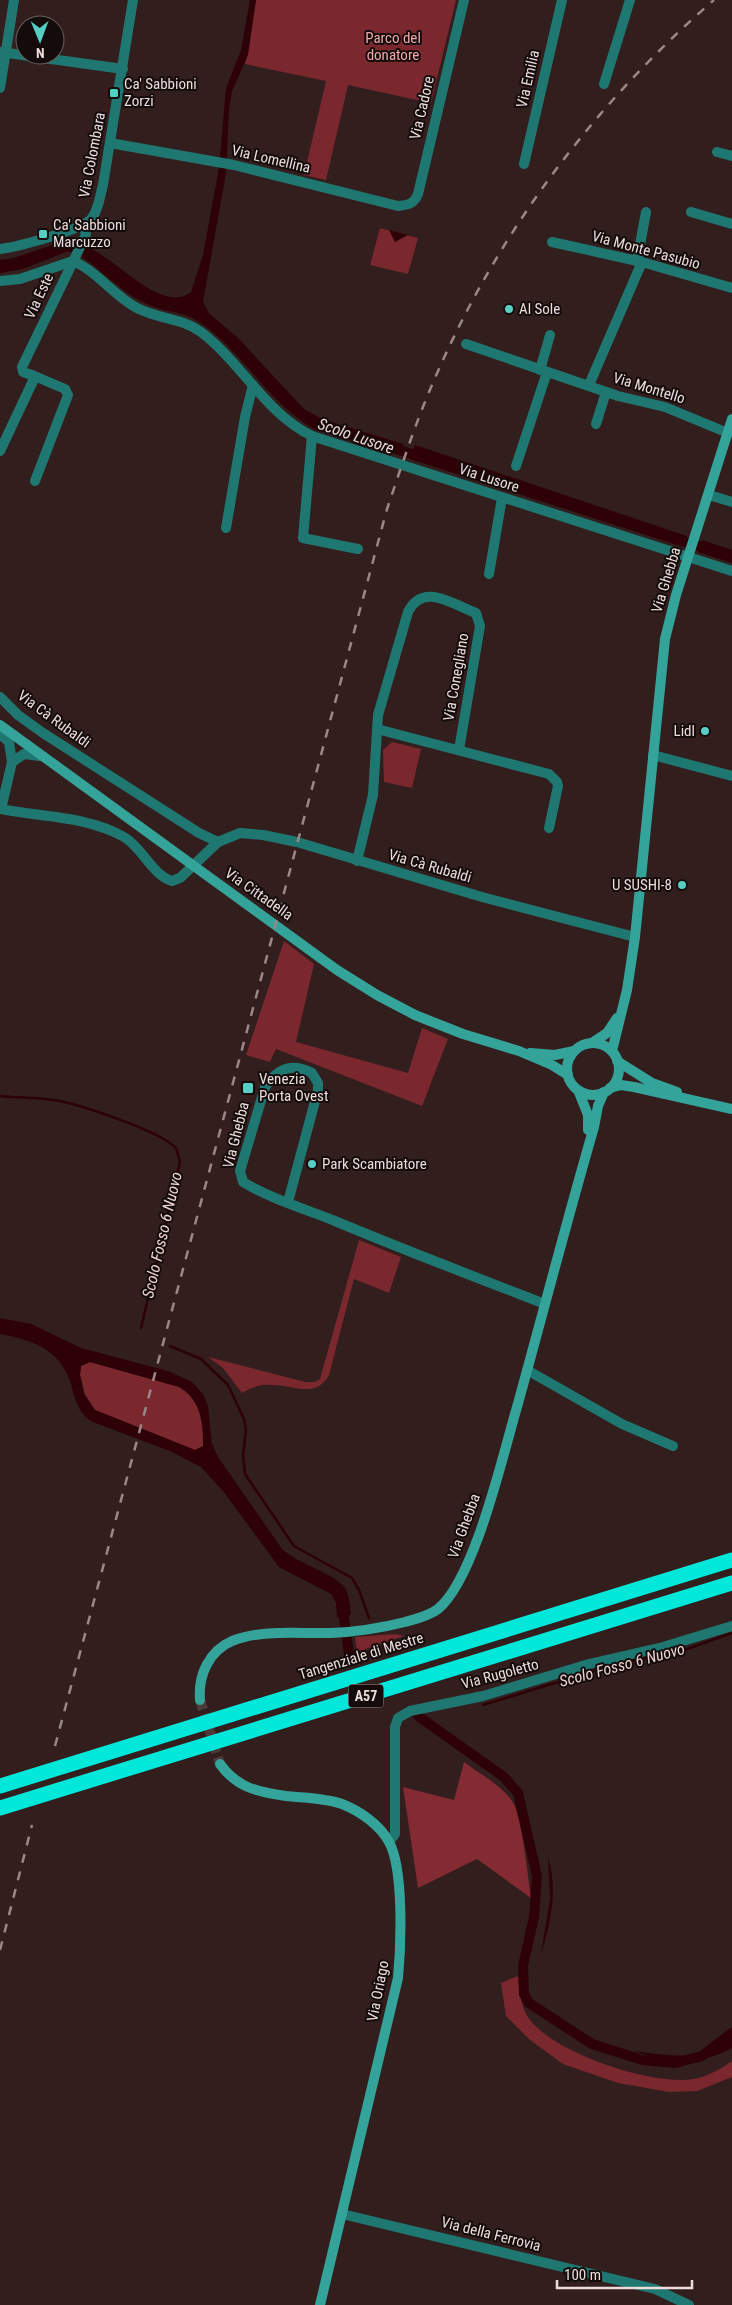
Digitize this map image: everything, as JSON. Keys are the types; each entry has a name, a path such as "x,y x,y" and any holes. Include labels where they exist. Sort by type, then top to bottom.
{"highway":[{"name":"Tangenziale di Mestre","path":"0,1786 732,1560"},
{"name":"A57","path":"0,1808 732,1584"}],"street":[{"path":"0,88 3,53 14,0"},
{"name":"Via Colombara","path":"83,226 91,220 96,210 110,143 133,0"},
{"name":"Via Cadore","path":"418,194 464,0"},
{"name":"Via Emilia","path":"524,164 562,0"},
{"path":"604,84 630,0"},
{"path":"3,53 123,69"},
{"name":"Via Lomellina","path":"110,143 234,164 398,206 410,204 416,200 418,194"},
{"path":"717,152 732,156"},
{"name":"Via Montello","path":"588,385 640,262 646,212"},
{"path":"691,212 732,224"},
{"path":"0,249 24,245 83,226"},
{"name":"Via Este","path":"32,375 23,372 22,367 84,239 86,234 83,226"},
{"name":"Via Monte Pasubio","path":"552,242 640,262 732,288"},
{"path":"0,281 20,279 74,258"},
{"name":"Via Lusore","path":"74,258 138,308 176,320 201,332 285,420 312,436 732,571"},
{"path":"516,466 544,371 550,336"},
{"name":"Via Montello","path":"466,344 606,392 665,407 728,439"},
{"path":"0,451 33,381 32,375"},
{"path":"32,375 65,389 68,395 35,481"},
{"path":"226,528 245,417 253,385"},
{"path":"596,424 606,392"},
{"name":"Via Ghebba","path":"612,1051 624,1004 634,937 665,639 708,495 728,439 732,419"},
{"path":"312,436 303,538 358,549"},
{"path":"708,495 732,502"},
{"path":"489,574 502,498"},
{"name":"Via Conegliano","path":"357,861 373,795 378,715 408,612 416,599 432,596 476,613 480,622 459,750"},
{"name":"Via Cà Rubaldi","path":"0,697 18,715 50,737 199,833 218,842"},
{"name":"Via Cittadella","path":"0,725 40,756 269,919 337,970 397,1006 463,1034 519,1051 552,1065 568,1075"},
{"path":"377,729 554,777 558,786 549,828"},
{"name":"Via Cà Rubaldi","path":"0,734 9,742 12,762 0,809 93,824 110,829 127,838 161,875 172,880 180,878 218,842 240,833 263,835 297,842 357,861 634,937"},
{"path":"12,762 24,754 40,756"},
{"path":"652,755 732,776"},
{"name":"Via Ghebba","path":"592,1043 608,1033 624,1004"},
{"path":"686,1098 676,1098 621,1085 591,1095 578,1090 568,1075 567,1067 574,1052 592,1043 604,1046 612,1051 618,1061 652,1083 686,1098 732,1108"},
{"name":"Via Cittadella","path":"519,1051 555,1055 574,1052"},
{"path":"607,1090 617,1076 618,1061"},
{"name":"Via Ghebba","path":"285,1201 318,1090 318,1083 312,1072 297,1068 282,1070 270,1079 265,1087 240,1171 243,1182 285,1201 545,1304"},
{"name":"Via Ghebba","path":"578,1090 588,1115 587,1146"},
{"name":"Via Ghebba","path":"200,1700 200,1684 208,1662 219,1650 232,1641 277,1634 362,1631 424,1617 437,1610 455,1587 472,1554 487,1508 527,1370 587,1146 594,1127 598,1106 607,1090"},
{"path":"527,1370 622,1424 673,1446"},
{"name":"Via Rugoletto","path":"389,1842 395,1834 395,1727 398,1718 410,1711 484,1696 589,1664 663,1647 732,1626"},
{"name":"Via Oriago","path":"220,1764 228,1776 249,1789 327,1800 355,1809 374,1824 389,1842 396,1863 401,1951 398,1978 320,2305"},
{"name":"Via della Ferrovia","path":"342,2214 655,2289 689,2305"}],"green space":[{"name":"Parco del donatore","path":"256,0 456,0 431,103 348,85 326,180 304,175 326,81 245,64"},
{"path":"380,228 418,238 408,274 370,265"},
{"path":"392,742 421,749 412,788 384,782 383,750"},
{"path":"284,941 314,964 296,1042 408,1073 422,1028 448,1039 422,1106 276,1049 270,1062 246,1055"},
{"path":"359,1240 401,1257 389,1293 354,1279 329,1375 324,1382 318,1387 311,1389 264,1385 242,1393 223,1368 208,1357 305,1382 315,1382 320,1379"},
{"path":"90,1362 180,1387 187,1392 197,1405 201,1421 203,1446 195,1450 95,1410 85,1394 80,1375 81,1366"},
{"path":"395,1634 404,1636 357,1652 355,1637"},
{"path":"518,1976 522,2004 530,2020 542,2032 579,2054 600,2063 645,2076 683,2080 690,2080 709,2074 732,2061 732,2077 697,2091 669,2092 618,2083 563,2064 530,2040 506,2016 501,1983"}],"shaded area":[{"path":"464,1762 496,1785 507,1795 516,1808 522,1833 531,1898 477,1859 418,1888 403,1787 454,1800"}],"water":[{"path":"250,0 256,0 248,55 232,91 229,109 226,173 203,302 209,313 238,338 304,409 322,419 403,444 400,455 314,429 299,419 272,395 223,341 209,329 193,318 147,304 137,299 75,252 66,252 23,269 0,273 0,260 14,258 64,241 79,243 95,251 145,286 162,295 177,297 191,292 203,255 219,168 226,88 241,50"},
{"path":"389,230 408,235 395,242"},
{"path":"415,445 687,536 683,547 410,459"},
{"path":"702,540 732,550 732,563 698,552"},
{"path":"0,1318 31,1324 81,1348 168,1371 192,1382 203,1394 208,1406 212,1444 218,1457 282,1549 334,1578 345,1588 349,1598 351,1615 337,1617 336,1603 331,1594 279,1567 223,1491 201,1467 170,1451 88,1419 78,1406 66,1372 52,1354 34,1343 0,1334","holes":["90,1362 179,1387 192,1398 200,1413 203,1429 203,1446 195,1450 95,1410 84,1394 80,1375 81,1366"]},
{"path":"548,1857 553,1881 553,1894 548,1930 541,1954 550,1899"},
{"path":"732,2035 732,2048 720,2054 696,2060 671,2060 634,2051 673,2055 699,2054 722,2044"}],"waterway":[{"name":"Scolo Lusore","path":"390,447 424,458"},
{"name":"Scolo Lusore","path":"673,538 732,556"},
{"name":"Scolo Fosso 6 Nuovo","path":"0,1096 47,1099 81,1107 137,1126 167,1141 176,1148 180,1162 141,1328"},
{"name":"Scolo Fosso 6 Nuovo","path":"170,1346 201,1359 228,1385 244,1419 246,1430 243,1455 245,1474 294,1546 352,1578 359,1590 369,1618"},
{"path":"342,1604 349,1654"},
{"name":"Scolo Fosso 6 Nuovo","path":"483,1705 623,1662 676,1653 732,1633"},
{"path":"418,1716 504,1777 518,1793 537,1876 534,1917 523,1966 524,1994 529,2003 592,2044 642,2060 675,2063 702,2056 732,2033"}],"tunnel":[{"path":"200,1700 220,1764"}],"railway":[{"path":"55,1746 387,509 415,427 460,324 488,272 520,221 590,126 670,40 714,0"},
{"path":"0,1950 32,1825"}],"place":[{"name":"Ca' Sabbioni Zorzi","path":"114,93"},
{"name":"Ca' Sabbioni Marcuzzo","path":"43,234"},
{"name":"Al Sole","path":"509,309"},
{"name":"Lidl","path":"705,731"},
{"name":"U SUSHI-8","path":"682,885"},
{"name":"Venezia Porta Ovest","path":"248,1088"},
{"name":"Park Scambiatore","path":"312,1164"}]}
